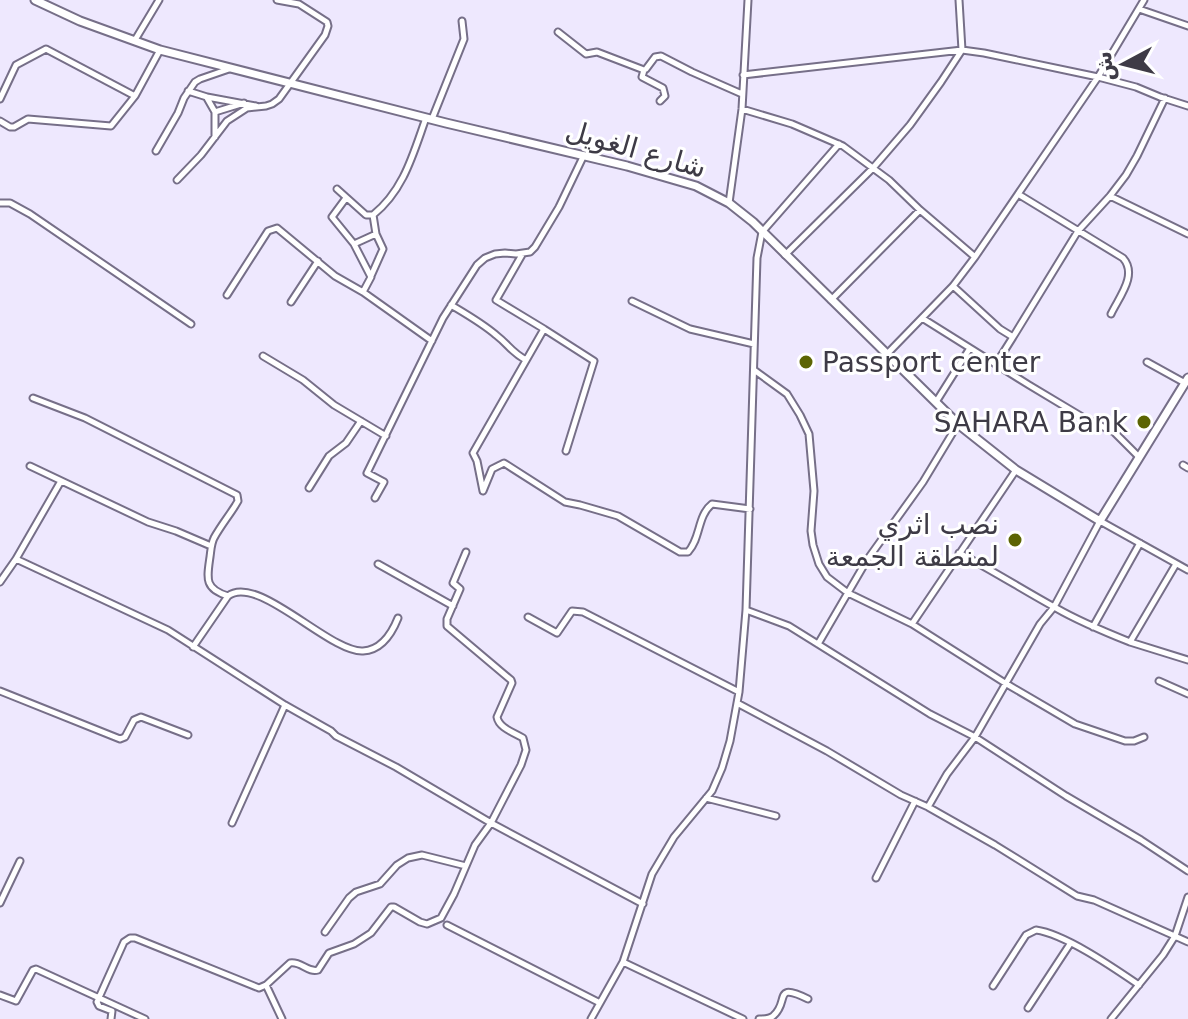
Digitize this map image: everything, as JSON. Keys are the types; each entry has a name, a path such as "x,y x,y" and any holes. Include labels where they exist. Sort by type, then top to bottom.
{"street":[{"name":"شارع الغويل","path":"35,0 80,21 160,50 584,155 696,186 729,203 762,232 958,424 1016,470 1100,521"},
{"path":"134,42 159,0"},
{"path":"177,180 227,121 247,108 272,104 325,35 328,24 299,4 277,0"},
{"path":"729,203 742,109 748,0"},
{"path":"785,255 873,168 941,82 962,50 959,0"},
{"path":"887,354 953,286 975,257 1098,77 1144,0"},
{"path":"1139,9 1188,26"},
{"path":"337,189 366,215 373,215 388,203 401,181 464,39 462,21"},
{"path":"558,32 586,54 597,52 644,70"},
{"path":"0,99 16,65 46,49 135,96"},
{"path":"0,121 10,127 28,119 109,127 135,96 160,50"},
{"path":"743,75 962,50 1098,77 1188,106"},
{"path":"660,101 665,96 663,88 642,77 655,57 661,56 742,94"},
{"path":"156,151 188,91 200,79 230,69"},
{"path":"188,91 261,107"},
{"path":"207,97 215,112 215,137"},
{"path":"996,364 1078,231 1110,196 1137,156 1165,98"},
{"path":"215,112 244,103"},
{"path":"742,109 792,124 839,144 889,180 975,257"},
{"path":"591,1019 623,962 652,874 674,837 712,791 722,768 739,692 746,610 757,258 762,232 839,144"},
{"path":"375,498 384,482 367,473 451,305 485,258 530,252 535,247 584,155"},
{"path":"1018,194 1128,263 1130,275 1111,314"},
{"path":"1110,196 1188,234"},
{"path":"346,198 332,217 354,244 371,277"},
{"path":"0,203 10,203 30,214 191,324"},
{"path":"831,300 920,210"},
{"path":"363,292 383,249 376,234 373,215"},
{"path":"227,295 268,231 280,229 344,282 432,341"},
{"path":"354,244 376,234"},
{"path":"523,253 496,300 594,361 566,451"},
{"path":"291,302 318,261"},
{"path":"953,286 988,319 1013,337"},
{"path":"632,301 690,329 754,344"},
{"path":"451,305 483,324 505,342 511,352 526,360"},
{"path":"922,318 1084,418 1114,432 1139,457"},
{"path":"544,329 473,453 483,491 492,469 504,463 565,502 618,516 680,552 688,552 693,547 707,507 712,504 750,509"},
{"path":"936,402 970,348"},
{"path":"263,356 386,436"},
{"path":"928,807 947,774 975,737 1040,624 1054,607 1100,521 1187,381 1147,362"},
{"path":"754,370 787,394 809,434 814,491 811,531 819,564 827,577 848,593 912,624 1075,724 1125,741 1144,737"},
{"path":"33,398 85,418 237,495 238,501 214,538 207,573 208,583 217,593 228,596"},
{"path":"309,488 329,456 346,443 361,421"},
{"path":"818,644 867,560 923,482 958,424"},
{"path":"30,466 148,522 211,546"},
{"path":"912,624 1016,470"},
{"path":"0,582 62,480"},
{"path":"1100,521 1188,570"},
{"path":"1093,627 1140,543"},
{"path":"111,1019 112,1012 97,1002 124,942 130,938 259,988 290,963 311,971 318,970 329,953 354,944 371,933 391,907 427,924 441,918 475,845 491,823 526,750 523,738 498,722 497,717 511,680 449,629 446,622 460,589 453,583 466,552"},
{"path":"959,553 1093,627 1188,660"},
{"path":"16,559 168,630 336,736 643,904"},
{"path":"378,564 453,606"},
{"path":"1130,642 1176,564"},
{"path":"193,647 228,596 235,591 270,602 346,647 363,651 379,645 392,633 398,618"},
{"path":"746,610 789,626 930,714 975,737 1188,871"},
{"path":"528,617 557,633 572,611 583,612 739,692"},
{"path":"1159,681 1188,694"},
{"path":"0,691 120,739 125,737 134,720 141,717 188,735"},
{"path":"737,703 995,845 1077,896 1094,900 1188,942"},
{"path":"232,823 285,705"},
{"path":"706,798 776,816"},
{"path":"876,878 915,801"},
{"path":"325,932 349,898 356,892 380,884 408,858 422,855 466,866"},
{"path":"0,903 20,861"},
{"path":"1111,1019 1175,936 1188,897"},
{"path":"447,925 600,1003"},
{"path":"993,986 1030,931 1042,931 1070,944 1139,985"},
{"path":"1028,1008 1070,944"},
{"path":"623,962 743,1019"},
{"path":"0,995 16,1001 36,969 145,1019"},
{"path":"266,985 282,1019"},
{"path":"759,1019 774,1015 788,992 808,999"}],"place":[{"name":"Passport center","path":"806,362"},
{"name":"SAHARA Bank","path":"1144,422"},
{"name":"نصب اثري لمنطقة الجمعة","path":"1015,540"}]}
